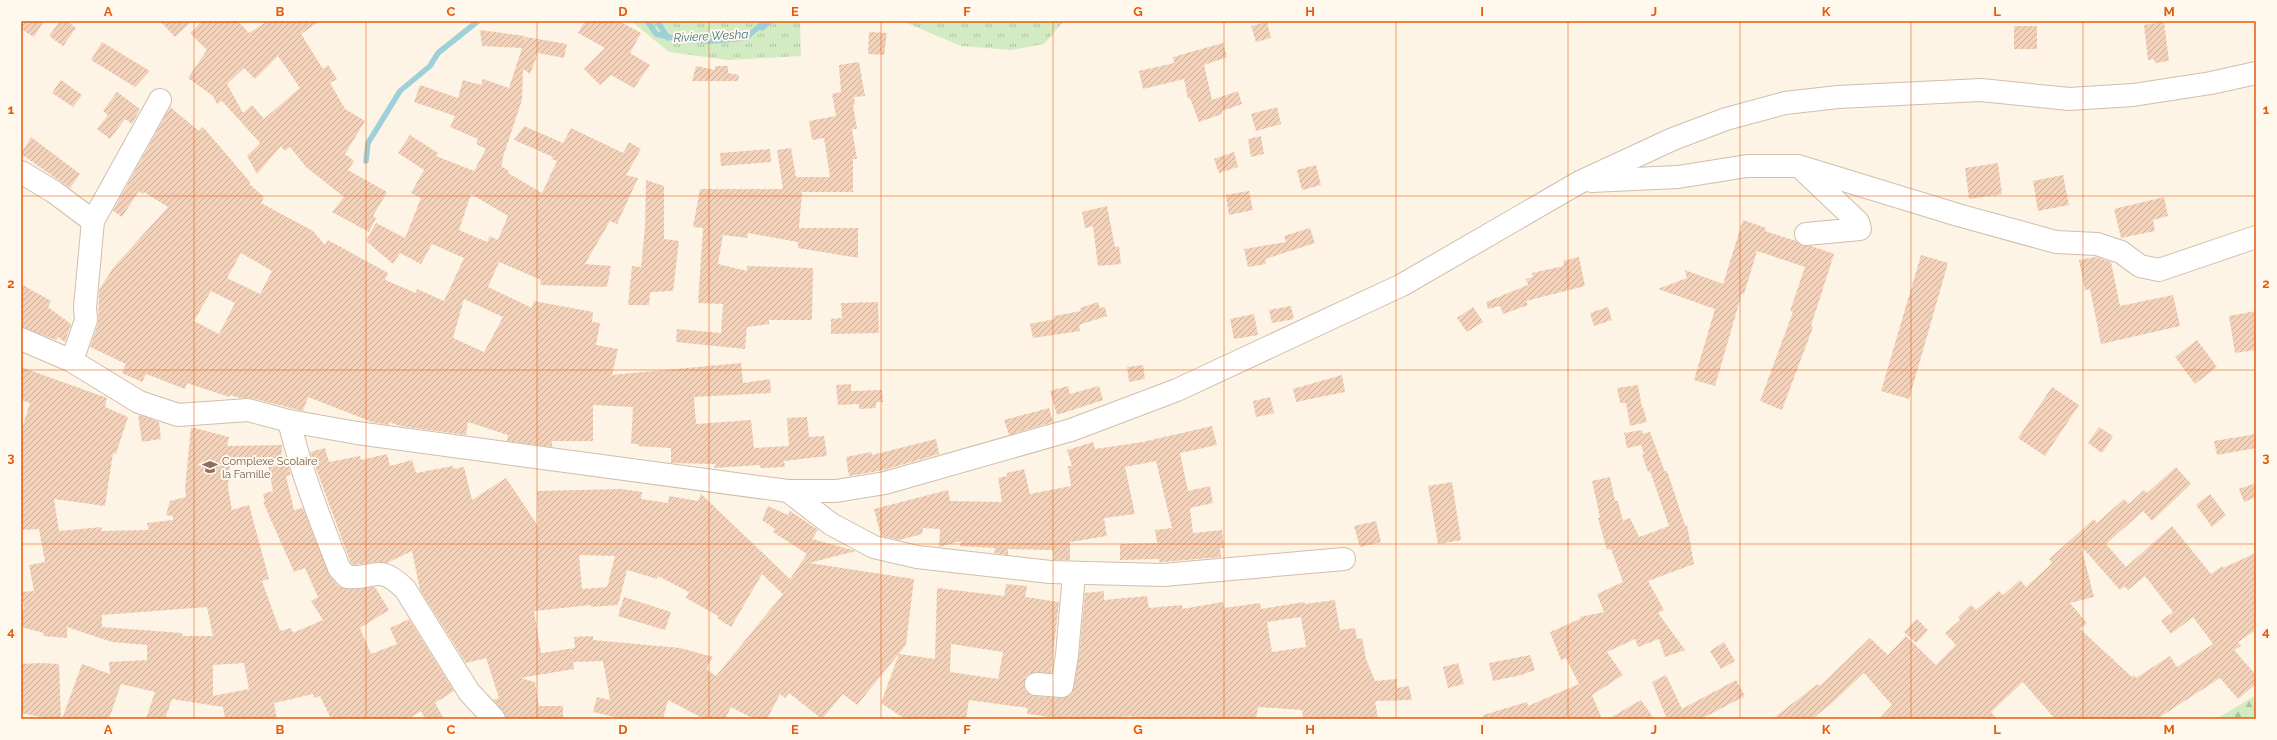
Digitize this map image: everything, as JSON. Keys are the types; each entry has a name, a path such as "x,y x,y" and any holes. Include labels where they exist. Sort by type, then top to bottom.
{"street":[{"path":"21,339 72,360 139,402 178,414 248,410 289,421 358,433 788,491 836,491 884,483 1071,430 1177,390 1402,285 1580,182 1673,140 1726,119 1785,102 1838,97 1980,90 2076,99 2133,95 2211,84 2256,73"},
{"path":"72,360 86,320 85,307 93,221 160,100"},
{"path":"1580,182 1678,177 1747,166 1798,166 1958,215 2056,242 2097,244 2121,252 2140,266 2159,270 2256,237"},
{"path":"1798,166 1858,222 1860,229 1806,234"},
{"path":"21,172 54,192 93,221"},
{"path":"289,421 297,457 310,495 339,568 347,577 354,578 376,572 392,576 405,589 469,692 494,719"},
{"path":"788,491 831,524 874,547 918,557 1074,574 1163,575 1344,559"},
{"path":"1036,684 1062,686 1067,655 1074,574"}],"green space":[{"path":"631,21 800,21 801,56 728,60 669,52"},
{"path":"902,21 1064,21 1044,44 1011,50 961,46"},
{"path":"2256,695 2256,719 2216,719"}],"building":[{"path":"21,21 44,21 34,37 21,29"},
{"path":"60,21 67,21 76,28 63,46 49,36"},
{"path":"160,21 192,21 175,37"},
{"path":"202,21 238,21 249,33 268,21 320,21 301,34 323,69 328,65 337,79 330,83 345,109 365,121 345,154 354,161 348,170 387,192 373,216 376,218 369,232 332,212 344,197 306,167 290,147 285,151 281,146 257,174 247,156 260,143 222,101 217,104 213,96 188,78 207,50 190,33","holes":["278,56 300,88 264,119 252,105 243,113 227,84 244,68 255,79"]},
{"path":"585,21 619,21 641,33 630,53 650,65 634,88 611,75 600,85 584,69 605,48 578,33"},
{"path":"1267,22 1271,38 1256,42 1251,26"},
{"path":"2164,22 2169,61 2155,63 2154,59 2148,60 2144,25"},
{"path":"2014,26 2037,26 2037,49 2014,49"},
{"path":"480,30 525,36 524,42 526,37 567,44 564,58 538,53 530,74 523,69 522,100 501,166 509,171 508,173 542,193 557,161 552,159 553,157 514,140 524,126 563,143 571,128 623,153 629,142 641,149 626,175 638,178 617,224 610,221 585,264 611,266 607,287 540,285 541,280 499,262 488,287 532,308 534,301 593,312 592,322 600,323 596,345 618,349 612,375 741,363 743,383 770,379 771,393 694,397 696,424 751,420 754,448 789,446 787,418 807,417 809,437 824,436 827,456 784,461 785,467 760,468 760,465 714,468 716,464 671,463 671,448 638,446 638,444 631,444 633,407 593,405 593,441 552,441 552,447 507,441 508,435 468,422 466,435 400,426 389,422 389,425 372,422 308,397 303,411 251,398 240,398 230,395 229,397 187,383 185,389 146,374 142,382 122,373 126,364 90,347 98,324 99,290 113,268 168,207 144,192 142,194 139,191 122,217 113,211 170,107 199,131 203,127 250,182 249,184 264,197 261,203 313,231 325,245 328,240 388,273 385,280 416,293 417,289 444,301 464,258 432,244 421,264 400,253 393,264 366,241 376,223 405,238 421,198 411,193 424,170 398,153 410,135 438,153 436,156 474,171 486,149 476,144 478,139 450,127 455,116 414,102 420,85 458,98 463,80 481,85 483,79 509,88 522,48 482,46","holes":["471,194 508,216 498,240 490,236 487,242 459,230","241,253 272,271 260,294 227,278","211,291 235,303 219,334 194,321","464,299 503,317 484,352 453,338"]},
{"path":"869,32 887,33 884,55 868,54"},
{"path":"102,42 150,71 135,87 91,60"},
{"path":"1223,43 1227,57 1204,65 1212,100 1238,91 1242,104 1222,111 1222,114 1199,122 1190,98 1188,99 1184,79 1143,89 1139,71 1174,63 1173,57"},
{"path":"859,62 865,96 854,97 855,104 853,105 857,129 852,129 857,159 853,159 853,192 802,192 799,228 858,228 858,258 798,248 798,242 748,233 747,238 723,235 718,264 747,271 747,266 813,268 812,320 769,320 769,324 747,327 745,349 676,342 677,329 721,333 723,304 698,303 703,228 693,227 700,189 783,189 777,150 791,148 796,177 830,177 824,138 812,140 809,121 836,116 832,94 841,92 839,65"},
{"path":"696,66 715,70 715,66 728,66 728,73 739,75 738,81 692,81"},
{"path":"61,80 82,95 73,107 52,93"},
{"path":"117,92 140,109 132,124 125,119 110,139 97,129 108,115 103,111"},
{"path":"1277,107 1281,124 1256,131 1251,114"},
{"path":"1261,136 1264,154 1251,157 1248,139"},
{"path":"31,137 80,174 70,188 21,154"},
{"path":"770,149 771,162 721,166 720,153"},
{"path":"1234,152 1238,167 1219,173 1214,159"},
{"path":"1998,163 2002,194 1969,199 1965,168"},
{"path":"1316,165 1321,185 1302,190 1297,170"},
{"path":"2063,175 2069,205 2038,211 2033,181"},
{"path":"646,180 664,186 664,239 679,241 673,291 650,292 649,305 628,305 632,266 641,267 645,227"},
{"path":"1249,191 1253,210 1229,215 1226,195"},
{"path":"2164,197 2168,216 2153,220 2155,231 2121,238 2114,209"},
{"path":"1107,206 1115,247 1119,246 1121,264 1098,266 1093,226 1085,228 1082,212"},
{"path":"1743,220 1766,228 1765,231 1796,241 1801,245 1811,246 1834,254 1811,326 1813,327 1782,410 1760,401 1793,312 1790,311 1805,267 1757,251 1744,294 1742,293 1715,386 1694,380 1715,309 1658,289 1687,278 1685,270 1723,284"},
{"path":"1310,228 1315,243 1265,259 1266,264 1248,267 1244,249 1286,242 1284,236"},
{"path":"1921,255 1948,263 1909,399 1881,391"},
{"path":"1579,257 1585,286 1526,301 1528,305 1503,314 1500,306 1488,309 1486,302 1528,285 1526,279 1533,277 1532,273 1564,266 1563,261"},
{"path":"2096,257 2111,262 2120,306 2173,295 2180,326 2101,344 2090,289 2085,290 2079,260"},
{"path":"21,284 51,301 48,307 71,324 65,342 58,337 56,340 21,327"},
{"path":"878,302 879,333 831,334 831,319 842,318 841,303"},
{"path":"1098,302 1100,308 1105,307 1107,316 1079,325 1080,331 1033,338 1030,324 1055,319 1054,316 1081,311 1080,308"},
{"path":"1291,306 1294,319 1272,323 1269,310"},
{"path":"1473,307 1483,322 1467,332 1457,318"},
{"path":"1608,307 1612,320 1594,326 1590,313"},
{"path":"2256,311 2256,350 2235,353 2229,316"},
{"path":"1254,314 1258,335 1234,339 1230,319"},
{"path":"2197,340 2217,367 2195,384 2175,357"},
{"path":"1143,365 1145,379 1129,382 1127,367"},
{"path":"21,367 107,398 105,407 128,417 116,454 113,453 105,506 54,499 59,531 102,527 101,531 149,530 147,523 173,520 173,516 166,515 170,501 186,497 185,488 191,427 229,437 227,446 282,445 281,461 287,460 291,475 286,476 294,510 303,508 330,576 338,586 346,589 375,587 389,610 360,628 371,654 397,644 390,628 409,619 454,691 435,703 444,719 425,719 421,711 408,719 331,719 320,696 314,698 313,694 274,703 277,719 225,719 223,707 172,699 165,719 146,719 155,692 121,684 109,719 62,719 82,664 110,674 109,662 147,660 147,645 112,642 67,627 67,638 43,636 44,633 21,627 21,608 24,609 22,592 34,591 29,565 45,562 39,529 21,530 21,431 30,403 21,400","holes":["230,463 268,465 273,491 263,494 265,502 263,502 294,572 305,568 318,597 311,601 323,620 293,633 291,628 280,631 262,581 269,579 249,505 232,510 228,488","207,607 213,636 182,636 182,633 102,627 102,615","244,663 249,689 213,696 213,665"]},
{"path":"1342,375 1345,392 1296,402 1293,389"},
{"path":"851,384 851,391 882,390 883,402 876,402 876,408 859,409 859,404 838,405 836,385"},
{"path":"1638,385 1642,408 1643,407 1647,422 1630,426 1626,403 1620,403 1617,388"},
{"path":"1068,386 1070,394 1099,386 1103,400 1057,415 1050,391"},
{"path":"2052,387 2079,405 2045,456 2018,438"},
{"path":"1270,397 1274,413 1256,417 1253,401"},
{"path":"1049,408 1053,422 1009,435 1004,420"},
{"path":"140,415 159,422 161,439 142,442 138,416"},
{"path":"1212,426 1217,445 1180,453 1188,491 1210,486 1213,503 1190,508 1193,533 1222,530 1224,548 1220,548 1221,557 1162,562 1159,562 1159,559 1120,560 1120,544 1157,543 1155,530 1172,528 1156,461 1125,467 1135,514 1104,518 1107,536 1070,542 1070,560 1053,560 1053,550 1008,549 1008,555 994,553 995,548 960,546 961,541 939,547 940,529 923,528 922,534 899,540 881,536 874,509 948,490 950,501 1002,502 998,478 1007,476 1007,473 1024,469 1030,494 1071,486 1068,466 1072,466 1067,450 1093,442 1095,449 1143,442"},
{"path":"2099,427 2113,436 2102,453 2088,443"},
{"path":"1642,430 1643,434 1650,432 1665,472 1667,471 1685,525 1687,525 1694,564 1648,581 1664,610 1658,613 1685,650 1665,657 1659,639 1638,647 1635,639 1607,652 1623,675 1592,695 1602,719 1483,719 1483,715 1527,702 1528,706 1579,684 1566,658 1561,660 1550,632 1580,619 1580,617 1604,612 1597,594 1623,582 1611,549 1607,550 1598,518 1600,517 1592,481 1610,477 1615,501 1618,501 1623,521 1630,518 1639,537 1669,526 1650,471 1648,472 1642,455 1644,454 1641,445 1627,448 1624,433"},
{"path":"2256,434 2256,448 2217,455 2214,441"},
{"path":"936,439 939,454 884,470 849,476 846,457 871,452 872,455"},
{"path":"325,448 329,462 360,456 361,460 387,454 390,466 412,460 416,473 453,466 454,469 464,467 472,500 506,478 538,526 537,491 621,489 642,492 641,499 668,503 669,496 698,501 701,494 790,579 807,554 773,532 774,529 777,530 762,520 768,506 788,515 790,511 818,530 812,539 856,551 809,563 914,579 906,645 857,705 843,694 822,719 789,693 785,698 780,694 767,719 754,719 731,707 725,719 704,719 668,700 663,719 623,719 593,712 597,697 610,700 603,661 573,662 574,669 520,678 535,682 539,706 563,706 563,719 506,719 503,711 493,700 499,698 486,658 466,663 420,590 412,551 387,563 377,562 353,565 350,561 310,452","holes":["579,555 615,556 607,587 582,589","627,570 657,579 658,576 689,592 686,598 718,616 717,618 731,627 762,574 783,594 716,676 706,669 713,657 680,648 593,640 593,636 574,637 575,648 541,653 534,611 591,605 591,607 618,605"]},
{"path":"2176,467 2191,484 2152,521 2143,511 2106,544 2126,567 2172,526 2211,574 2222,566 2223,568 2256,553 2256,630 2238,642 2241,646 2234,650 2256,675 2256,684 2238,699 2220,678 2157,719 2055,719 2023,682 1991,712 1997,719 1879,719 1892,705 1864,673 1812,719 1772,719 1818,684 1820,686 1870,638 1888,655 1906,636 1936,665 1956,645 1945,633 1960,620 1958,617 1971,605 1976,610 1999,591 2003,595 2020,580 2026,587 2052,563 2049,559 2094,519 2097,523 2124,499 2129,504 2144,490 2147,493","holes":["2081,546 2120,590 2124,586 2128,590 2145,576 2173,612 2161,621 2171,634 2193,617 2213,644 2177,667 2170,656 2136,678 2134,675 2132,677 2080,629 2087,623 2070,603 2094,597"]},
{"path":"1452,482 1461,540 1438,544 1428,486"},
{"path":"2256,483 2256,497 2244,502 2239,489"},
{"path":"2210,494 2226,515 2212,527 2196,505"},
{"path":"1376,521 1381,542 1360,547 1354,526"},
{"path":"1006,584 1027,586 1025,597 1059,602 1051,673 1031,673 1026,677 1024,683 1025,690 1035,696 1061,698 1072,693 1079,657 1085,593 1104,591 1104,600 1147,596 1149,608 1182,605 1182,609 1223,602 1224,608 1260,603 1261,609 1304,602 1305,604 1335,600 1340,630 1355,628 1357,639 1362,638 1366,659 1375,681 1397,679 1397,688 1409,686 1412,700 1375,701 1378,719 1303,719 1302,710 1258,707 1256,719 1132,719 1131,716 1107,719 1063,719 1027,714 1028,708 969,700 966,719 905,719 881,703 899,654 935,659 937,588 1004,596","holes":["1301,617 1306,647 1272,652 1267,622","951,644 1003,652 998,679 950,672"]},
{"path":"624,597 671,612 665,630 618,616"},
{"path":"1917,619 1928,630 1916,643 1904,632"},
{"path":"1724,642 1735,661 1721,669 1710,651"},
{"path":"1530,655 1535,670 1521,675 1493,681 1489,663"},
{"path":"1458,663 1464,684 1448,688 1443,667"},
{"path":"21,664 59,664 61,719 50,719 21,713"},
{"path":"1666,675 1682,709 1736,680 1745,696 1701,719 1663,719 1666,717 1652,682"},
{"path":"1641,700 1654,719 1608,719"}],"waterway":[{"path":"366,161 368,143 400,91 430,66 438,53 478,21"},
{"name":"Riviere Wesha","path":"647,21 656,34 682,40 713,41 746,38 765,21"},
{"name":"Riviere Wesha","path":"657,21 668,38"},
{"name":"Riviere Wesha","path":"762,28 770,21"}],"place":[{"name":"Complexe Scolaire la Famille","path":"210,467"}]}
